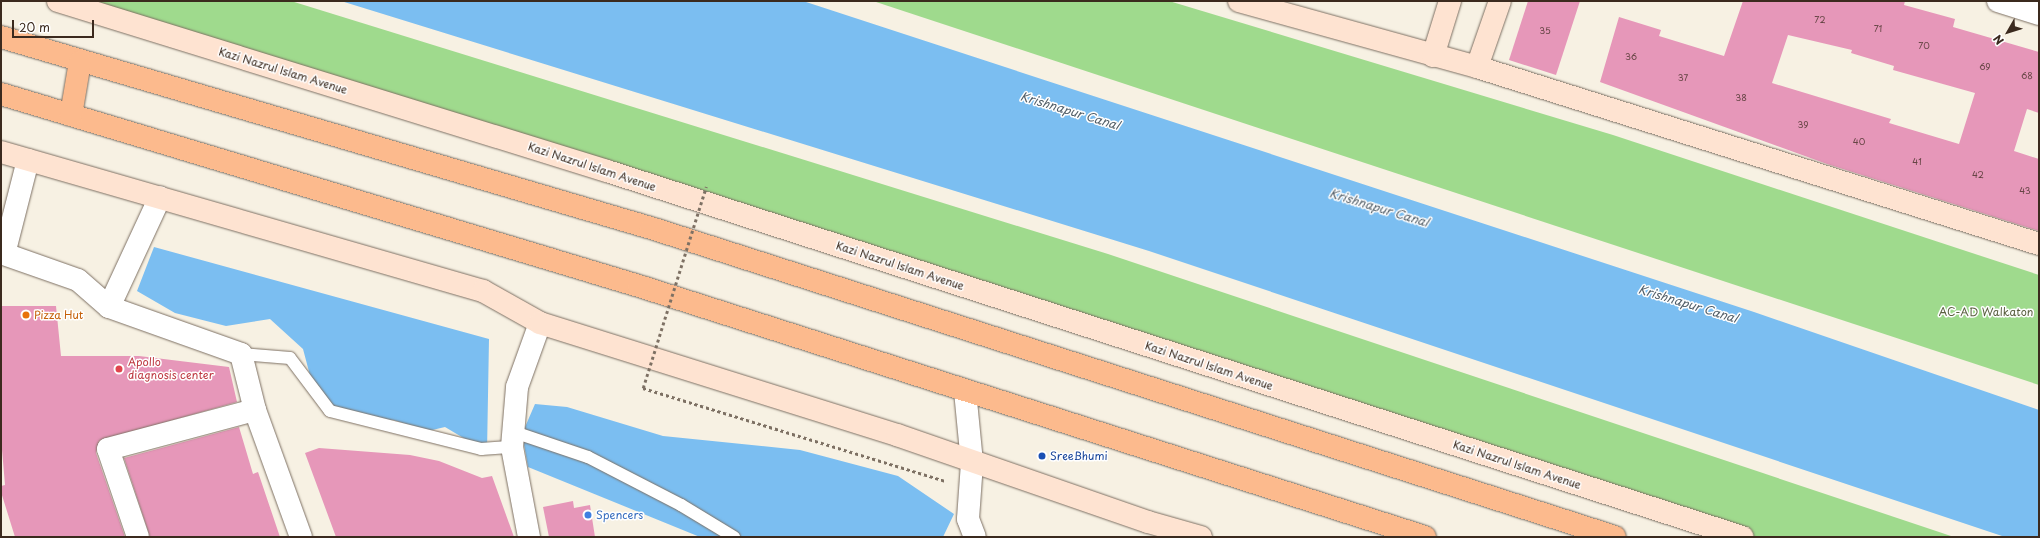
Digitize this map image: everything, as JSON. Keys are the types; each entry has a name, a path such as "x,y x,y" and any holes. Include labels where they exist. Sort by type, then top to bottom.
{"main road":[{"path":"1,37 80,62 651,228 1615,537"},
{"path":"71,115 80,62"},
{"path":"1,94 430,221 1425,537"}],"street":[{"name":"Kazi Nazrul Islam Avenue","path":"58,1 607,171 1742,537"},
{"path":"1239,1 1477,67 2039,244"},
{"path":"1433,56 1450,1"},
{"path":"1477,67 1500,1"},
{"path":"1998,1 2039,14"},
{"path":"1,152 484,291 540,323 897,435 972,463 1200,537"},
{"path":"28,160 4,254 78,280 109,307 241,354 255,410 301,537"},
{"path":"109,307 160,197"},
{"path":"529,537 513,439 517,387 540,323"},
{"path":"965,391 972,463 966,531"},
{"path":"138,537 108,449 255,410"}],"lane":[{"path":"241,354 290,358 330,411 481,449 513,439 588,457 681,504 734,537"}],"path":[{"path":"706,187 643,388 970,489"}],"green space":[{"path":"67,1 291,1 1108,254 1954,537 1716,537"},
{"name":"AC-AD Walkaton","path":"873,1 1169,1 1613,135 2039,275 2039,385"}],"water":[{"name":"Krishnapur Canal","path":"341,1 803,1 1754,312 2039,410 2039,537 2005,537 1149,251"},
{"path":"154,247 489,339 487,452 445,427 428,431 393,420 368,421 324,408 312,383 303,349 270,319 226,326 175,313 137,291"},
{"path":"535,404 567,407 663,436 800,450 898,476 954,514 943,537 700,537 528,467 522,434"}],"building":[{"path":"1528,1 1580,1 1556,75 1509,60"},
{"path":"1743,1 1905,1 1904,5 1955,19 1953,27 2039,52 2039,113 2027,109 2014,151 2039,159 2039,231 1827,164 1600,82 1619,17 1661,30 1659,36 1724,56","holes":["1788,35 1852,50 1851,53 1894,66 1893,70 1975,93 1959,144 1889,123 1891,119 1772,83"]},
{"path":"1,306 56,306 61,356 139,356 229,367 237,402 99,441 96,453 125,537 15,537 1,492 1,486 5,485 1,438"},
{"path":"239,427 253,474 258,472 280,537 150,537 124,458"},
{"path":"319,448 410,455 439,461 482,478 492,476 514,537 336,537 305,453"},
{"path":"573,501 574,508 590,505 595,537 549,537 543,507"}],"place":[{"name":"Pizza Hut","path":"26,315"},
{"name":"Apollo diagnosis center","path":"119,369"},
{"name":"SreeBhumi","path":"1042,456"},
{"name":"Spencers","path":"588,515"}]}
